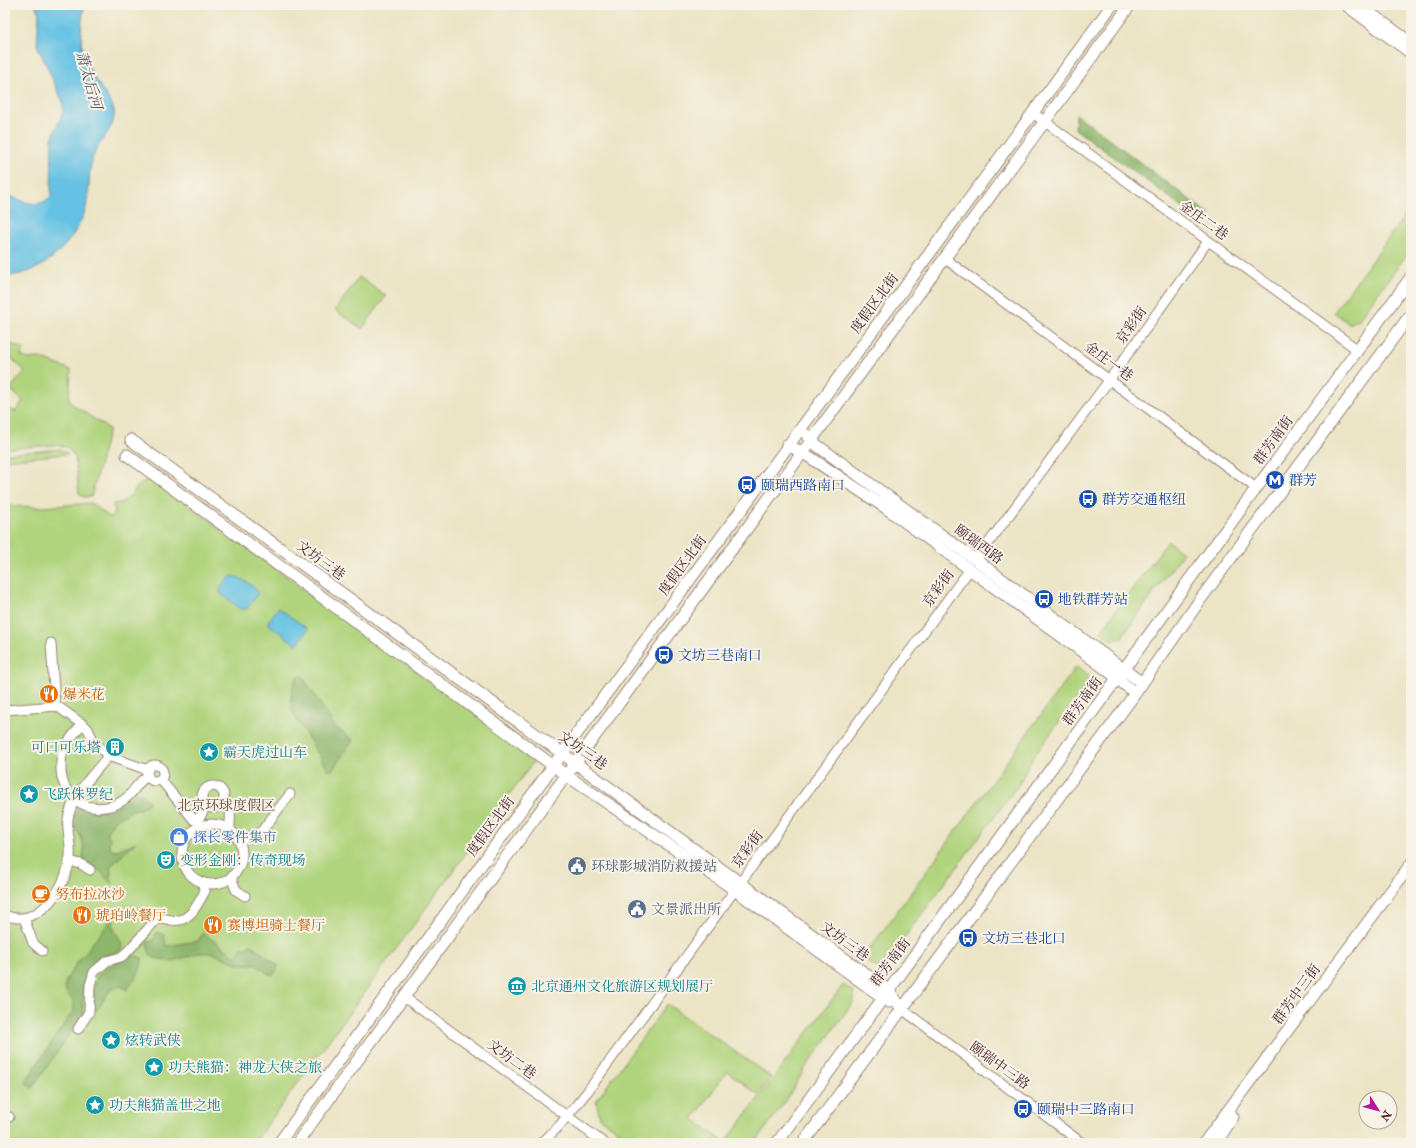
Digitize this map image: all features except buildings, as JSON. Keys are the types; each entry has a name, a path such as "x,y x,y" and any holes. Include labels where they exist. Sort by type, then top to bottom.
{"main road":[{"name":"度假区北街","path":"279,1143 801,427 1112,5"},
{"path":"297,1143 1130,5"},
{"path":"1346,5 1411,53"},
{"path":"1360,5 1411,43"},
{"path":"1054,84 1059,93 1065,93"},
{"path":"1012,141 1019,141 1023,144 1024,149"},
{"name":"群芳南街","path":"777,1143 1411,277"},
{"path":"803,1143 1135,693 1200,600 1411,314"},
{"name":"颐瑞西路","path":"801,427 811,441 973,564"},
{"name":"文坊三巷","path":"131,440 575,762 737,886 902,1009"},
{"name":"颐瑞西路","path":"788,445 802,452 973,564 1113,660 1120,673 1135,693"},
{"name":"文坊三巷","path":"127,455 553,766 737,886"},
{"name":"颐瑞西路","path":"1120,673 1142,683"},
{"name":"群芳中三街","path":"1204,1143 1411,864"},
{"name":"群芳中三街","path":"1216,1143 1226,1126 1351,952 1411,876"}],"street":[{"name":"金庄二巷","path":"1033,113 1358,350"},
{"name":"京彩街","path":"542,1143 587,1092 1110,379 1208,241"},
{"name":"金庄一巷","path":"944,258 1256,488"},
{"path":"51,643 55,706"},
{"path":"5,710 55,706 61,708 88,729 93,740 108,756 148,773 152,780 160,779"},
{"path":"82,724 63,751 61,760 62,779 68,794 75,800 88,807 96,808 114,805 131,795 154,765 160,766 163,773 160,779"},
{"path":"5,915 15,919 35,915 46,907 58,889 68,870 71,845 66,824 75,800 108,756"},
{"path":"160,779 196,824"},
{"path":"224,800 216,808 206,806 202,799 202,795 206,788 210,786 221,789 224,800 230,804 230,831"},
{"path":"238,841 261,832 290,794"},
{"path":"196,824 211,824 224,827 230,831 238,841 241,857 240,864 231,877 217,884 202,882 188,872 182,856 186,840 206,806"},
{"path":"69,861 81,864 90,870"},
{"path":"231,877 236,890 244,896"},
{"path":"78,1029 89,1012 90,985 94,972 106,961 122,957 156,920 160,918 178,921 185,920 205,891 202,882"},
{"path":"24,918 33,943 42,951"},
{"name":"文坊二巷","path":"404,997 604,1143"},
{"name":"颐瑞中三路","path":"902,1009 1082,1143"}],"green space":[{"path":"1076,114 1210,215 1208,218 1201,220 1075,129"},
{"path":"1411,207 1411,249 1359,319 1349,324 1334,312"},
{"path":"359,277 386,296 362,329 335,310"},
{"path":"6,342 24,349 21,356 28,359 40,358 71,370 69,399 72,404 109,429 91,497 83,497 79,493 75,457 67,447 56,445 5,449 5,416 11,409 15,412 23,401 10,389 25,371 11,358 5,356"},
{"path":"60,449 68,454 5,460 5,454"},
{"name":"北京环球度假区","path":"147,480 155,481 536,758 254,1143 5,1143 5,506 44,507 91,503 111,518 115,512 113,504 125,501 142,482"},
{"path":"1168,541 1183,553 1121,638 1112,641 1101,631"},
{"path":"1076,667 1088,674 1088,684 1035,754 1019,784 883,966 875,967 863,958"},
{"path":"302,676 335,727 353,740 332,770 328,770 294,715 291,700 293,686 297,677"},
{"path":"136,793 142,795 150,802 141,809 136,809 114,820 107,832 111,841 109,843 110,849 115,851 136,842 110,867 112,884 99,870 83,859 84,848 81,837 73,824 72,819 79,807 96,812 103,812 116,807"},
{"path":"114,913 113,927 123,946 120,951 103,956 96,961 89,971 83,983 83,1015 32,1088 25,1082 74,1010 72,999 65,990 67,979 77,963 109,923"},
{"path":"157,932 164,935 166,946 198,941 203,933 235,956 242,947 246,949 250,944 279,966 273,975 269,974 255,964 238,964 213,953 199,953 173,961 154,958 149,953 147,942 153,941"},
{"path":"130,954 142,958 140,971 135,979 127,990 121,986 111,989 97,1010 93,1008 94,986 97,977 105,969"},
{"path":"843,985 854,992 854,1001 804,1070 789,1096 755,1143 725,1143"},
{"path":"667,1004 771,1077 758,1095 727,1071 693,1119 724,1142 723,1143 635,1143 600,1118 596,1101"}],"water":[{"name":"萧太后河","path":"35,5 85,5 81,26 81,37 85,57 93,76 112,104 114,117 110,128 93,157 90,168 89,190 83,216 66,244 42,265 29,271 5,277 5,195 35,204 46,201 51,196 52,139 63,112 63,102 37,45 39,13"},
{"path":"233,576 247,582 254,587 258,593 247,609 242,610 220,593 221,587 224,583"},
{"path":"278,608 308,629 297,645 267,623"}],"place":[{"name":"群芳","path":"1275,480"},
{"name":"颐瑞西路南口","path":"747,485"},
{"name":"群芳交通枢纽","path":"1088,499"},
{"name":"地铁群芳站","path":"1044,599"},
{"name":"文坊三巷南口","path":"664,655"},
{"name":"爆米花","path":"49,694"},
{"name":"可口可乐塔","path":"115,747"},
{"name":"霸天虎过山车","path":"209,752"},
{"name":"飞跃侏罗纪","path":"29,794"},
{"name":"探长零件集市","path":"179,837"},
{"name":"变形金刚：传奇现场","path":"166,860"},
{"name":"环球影城消防救援站","path":"577,866"},
{"name":"努布拉冰沙","path":"41,894"},
{"name":"文景派出所","path":"637,909"},
{"name":"琥珀岭餐厅","path":"82,915"},
{"name":"赛博坦骑士餐厅","path":"213,925"},
{"name":"文坊三巷北口","path":"968,938"},
{"name":"北京通州文化旅游区规划展厅","path":"517,986"},
{"name":"炫转武侠","path":"111,1040"},
{"name":"功夫熊猫：神龙大侠之旅","path":"154,1067"},
{"name":"功夫熊猫盖世之地","path":"95,1105"},
{"name":"颐瑞中三路南口","path":"1023,1109"}]}
